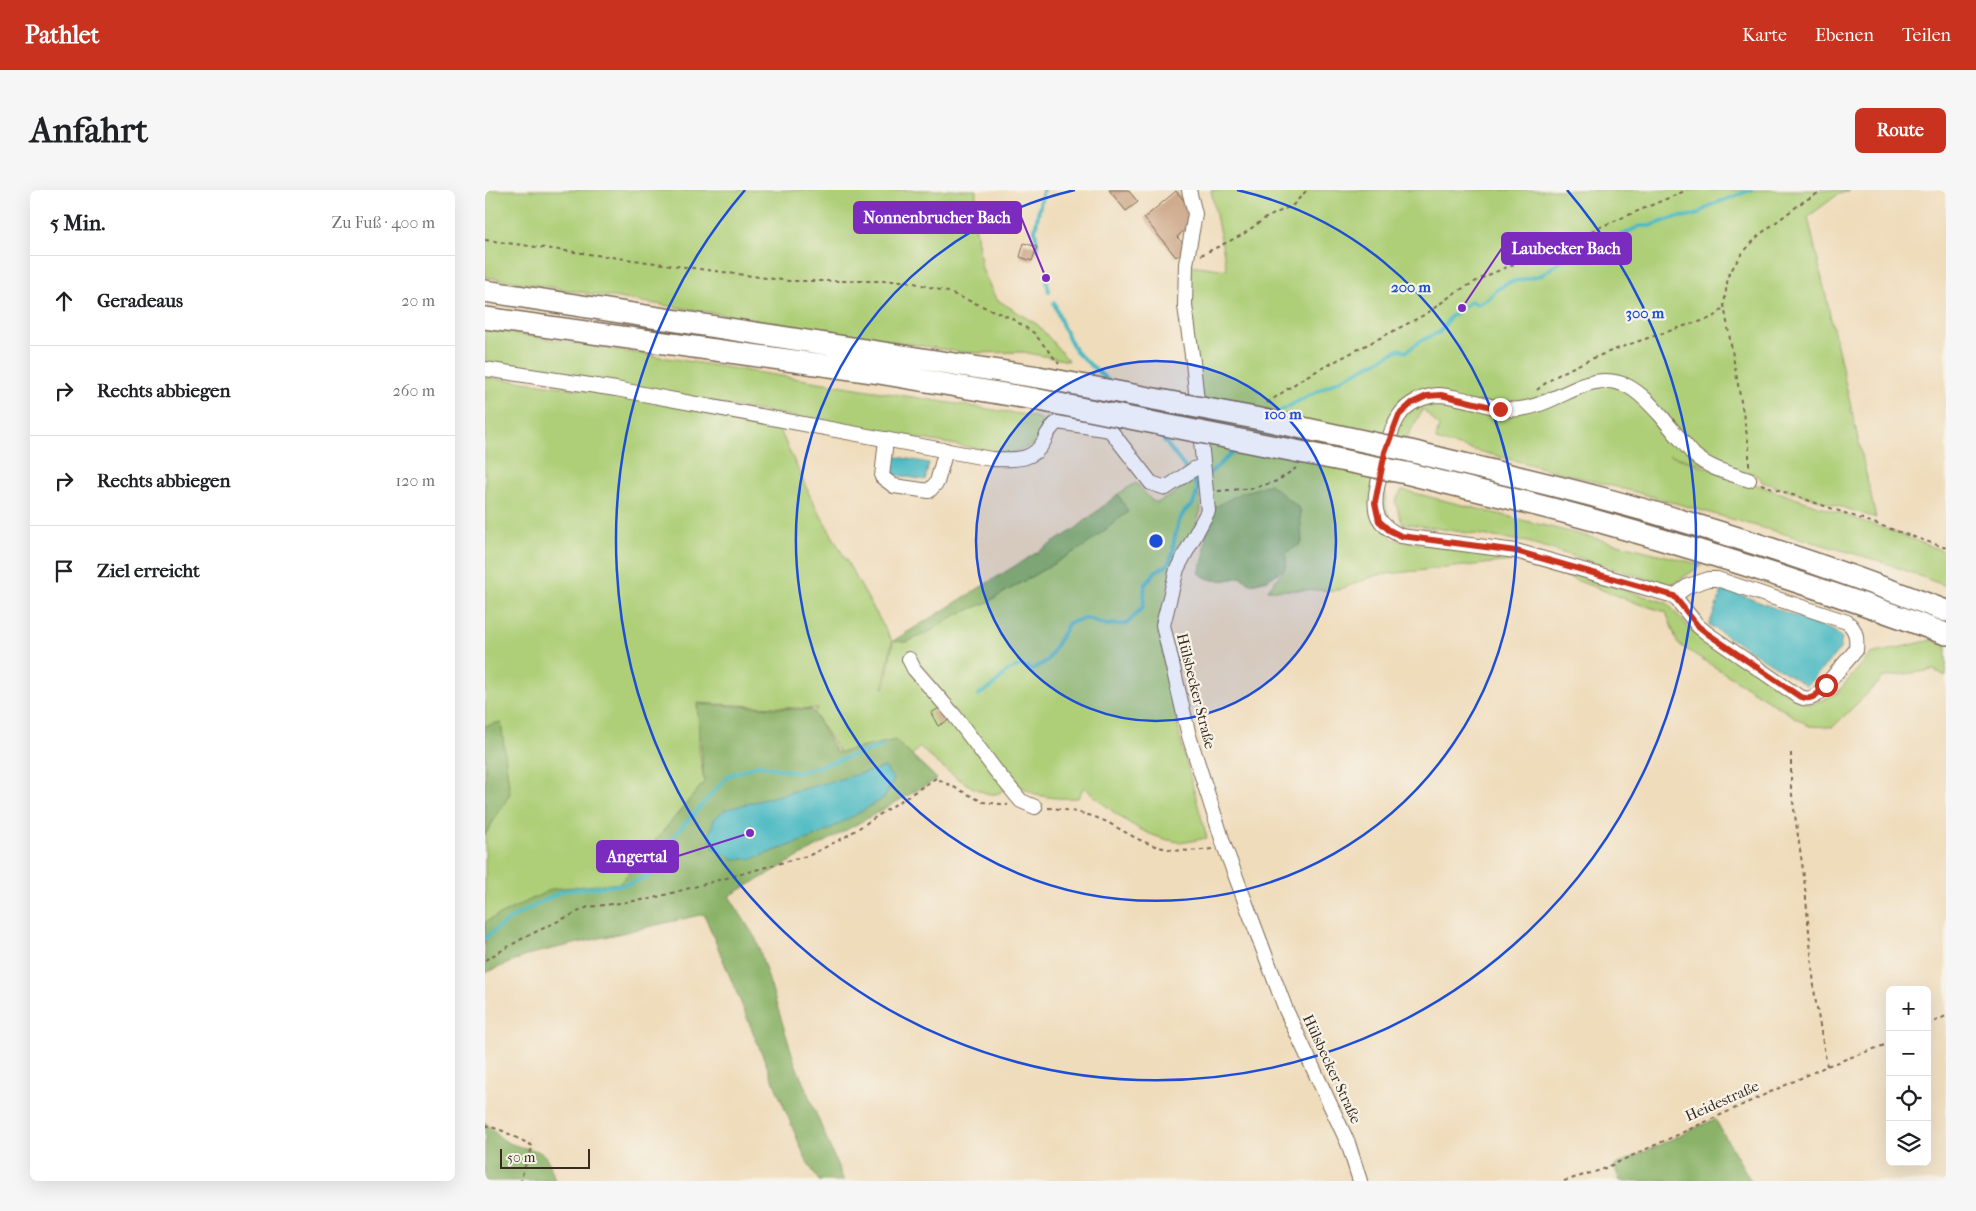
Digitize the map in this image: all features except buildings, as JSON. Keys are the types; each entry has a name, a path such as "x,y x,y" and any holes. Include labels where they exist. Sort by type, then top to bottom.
{"highway":[{"path":"485,291 1038,378 1260,419 1410,451 1602,498 1742,540 1863,580 1946,611"},
{"path":"485,318 863,371 1034,399 1406,473 1596,521 1705,553 1856,600 1946,634"}],"street":[{"name":"Hülsbecker Straße","path":"1189,190 1195,214 1186,264 1185,306 1193,362 1199,467 1207,511 1177,570 1163,626 1189,736 1225,848 1286,1010 1348,1143 1360,1181"},
{"path":"485,369 616,389 991,459 1028,458 1042,445 1052,427 1058,422 1110,430 1151,483 1167,488 1199,467"},
{"path":"1674,596 1697,582 1717,579 1847,622 1853,626 1862,648 1818,694 1812,698 1805,699 1708,634 1698,626 1674,596 1516,551 1401,536 1389,530 1379,521 1375,503 1385,452 1399,415 1412,403 1427,396 1441,395 1500,409 1521,409 1538,405 1597,382 1610,381 1623,384 1635,390 1694,455 1703,462 1713,468 1749,480"},
{"path":"886,439 882,477 894,486 929,491 937,482 946,450"},
{"path":"909,659 914,669 954,715 1021,801 1035,807"}],"path":[{"path":"1186,264 1242,235 1264,219 1293,205 1307,190"},
{"path":"1262,407 1305,377 1426,314 1456,292 1486,276 1687,190"},
{"path":"1824,190 1804,201 1759,234 1740,256 1728,276 1724,305 1749,447 1749,480 1946,548"},
{"path":"485,240 789,281 892,280 934,287 1011,318 1034,333 1063,370"},
{"path":"1521,409 1525,401 1541,386 1557,376 1631,344 1713,317 1720,313 1724,305"},
{"path":"1791,753 1791,788 1804,878 1815,997 1827,1066"},
{"path":"485,960 527,936 588,907 650,899 810,855 845,837 935,778 983,802 1054,808 1091,816 1158,847 1177,850 1225,848"},
{"path":"1931,1024 1946,1016"},
{"name":"Heidestraße","path":"1564,1181 1610,1166 1827,1066 1886,1044"},
{"path":"485,1125 503,1130 533,1146 521,1181"}],"green space":[{"path":"485,190 976,190 975,223 982,269 996,299 1038,325 1069,361 1023,352 967,353 485,277"},
{"path":"1211,190 1850,190 1837,195 1808,217 1876,518 1762,482 1760,477 1750,473 1747,476 1669,455 1880,527 1946,552 1946,586 1880,561 1643,494 1436,440 1439,426 1423,409 1383,479 1391,539 1523,559 1667,603 1691,630 1810,705 1836,694 1871,654 1932,640 1946,646 1946,676 1934,670 1884,677 1833,727 1809,726 1678,644 1666,612 1639,604 1523,560 1377,575 1338,590 1268,590 1286,567 1286,553 1208,511 1188,304 1190,265 1227,270"},
{"path":"485,329 1032,416 1050,423 1033,445 1008,454 485,363"},
{"path":"485,377 609,393 778,426 812,500 892,641 883,688 885,687 893,641 906,642 927,633 958,614 988,602 1127,512 1118,494 1136,483 1151,500 1157,503 1174,494 1196,476 1201,510 1158,629 1183,751 1207,838 1180,842 1153,835 1116,814 1084,787 1078,798 1060,798 1035,794 1013,780 999,793 991,794 981,791 957,778 920,747 912,755 937,779 485,958","holes":["698,703 818,709 813,712 840,753 704,782 699,750"]},
{"path":"1270,484 1300,509 1302,543 1286,553 1286,567 1268,580 1251,584 1240,577 1214,580 1199,573 1204,556 1208,511 1239,494"},
{"path":"1402,490 1702,565 1670,586 1528,542 1402,523 1395,501"},
{"path":"1118,494 1128,512 1086,545 988,602 958,614 927,633 906,642 893,641 1075,529"},
{"path":"697,704 812,710 837,753 895,740 937,779 729,896 756,939 795,1063 844,1181 819,1181 806,1160 704,914 531,954 485,973 485,922 552,889 620,883 704,782"},
{"path":"501,722 510,794 485,835 485,726"},
{"path":"1715,1119 1751,1181 1620,1181 1614,1166"},
{"path":"485,1122 496,1134 509,1143 544,1155 548,1160 555,1181 485,1181"}],"water":[{"path":"893,456 929,463 925,480 890,474"},
{"path":"1723,588 1834,631 1842,638 1840,649 1807,686 1709,625"},
{"path":"885,767 894,780 884,798 819,835 752,859 733,859 714,849 709,837 714,819 724,810"}],"waterway":[{"path":"1038,250 1035,230 1043,190"},
{"path":"1275,414 1400,349 1406,352 1420,341 1440,332 1449,318 1471,301 1477,304 1489,298 1507,283 1542,275 1567,256 1600,253 1616,238 1640,226 1650,226 1673,218 1696,215 1711,205 1751,190"},
{"path":"1046,278 1049,291"},
{"path":"1054,303 1064,329 1077,353 1111,383"},
{"path":"1157,431 1192,477 1198,488"},
{"path":"1209,474 1239,447"},
{"path":"978,695 994,685 1006,672 1021,665 1032,670 1047,661 1069,623 1086,618 1105,625 1126,624 1143,607 1145,585 1156,571 1167,566 1173,554 1174,540 1179,521 1184,512 1193,504 1200,485"},
{"path":"485,938 510,919 562,891 629,884 649,876 664,847 728,776 758,765 798,773 883,746"}],"place":[{"name":"Nonnenbrucher Bach","path":"1046,278"},
{"name":"Laubecker Bach","path":"1462,308"},
{"name":"Angertal","path":"750,833"}],"route":[{"path":"1500,409 1441,395 1427,396 1412,403 1399,415 1385,452 1377,487 1375,503 1379,521 1389,530 1401,536 1516,551 1674,596 1698,626 1708,634 1799,696 1805,699 1812,698 1826,685"}]}
